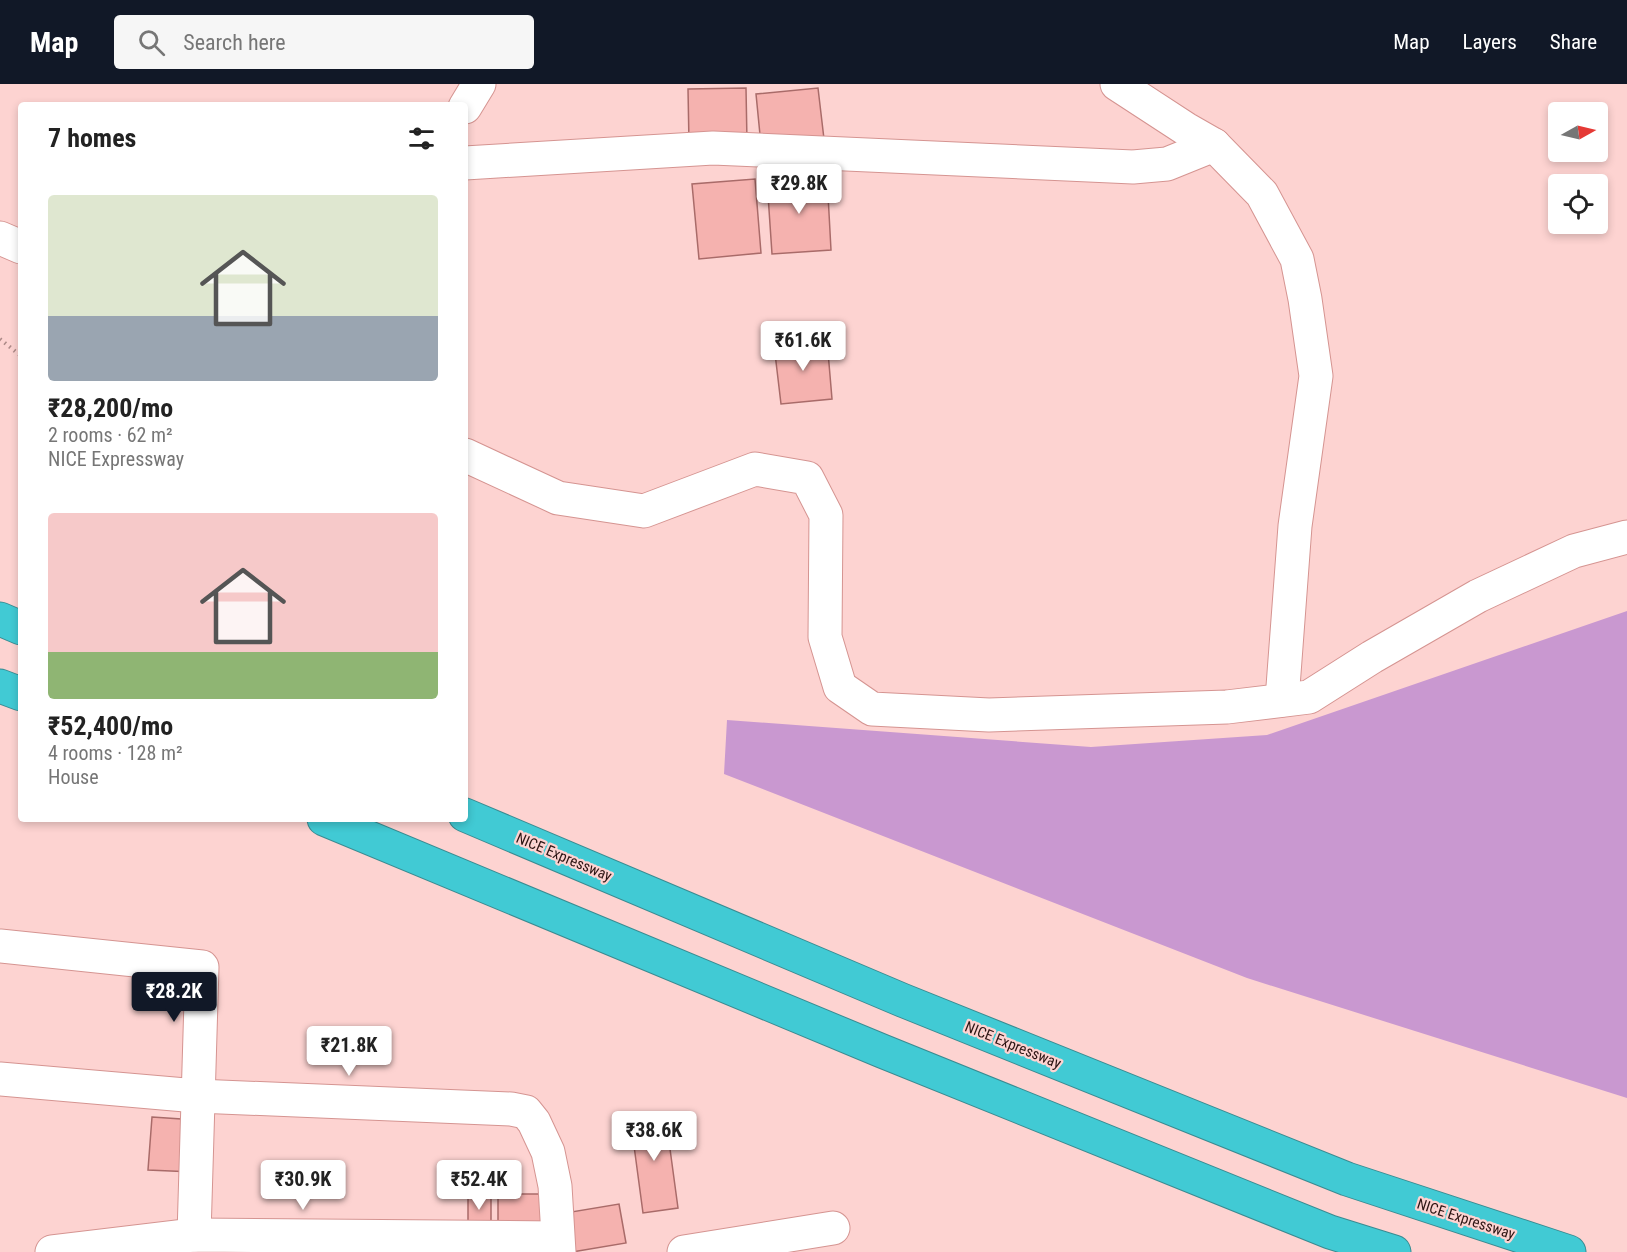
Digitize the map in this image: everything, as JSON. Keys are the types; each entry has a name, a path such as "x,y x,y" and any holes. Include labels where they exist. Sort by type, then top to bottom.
{"highway":[{"path":"0,619 18,627"},
{"path":"0,686 18,693"},
{"name":"NICE Expressway","path":"468,816 902,1000 1347,1179 1569,1252"},
{"path":"331,822 1308,1224 1394,1252"}],"street":[{"path":"468,102 478,84"},
{"path":"1117,84 1214,145 1262,194 1298,260 1316,376 1295,526 1282,700"},
{"path":"468,163 713,148 1133,167 1167,164 1214,145"},
{"path":"0,238 18,246"},
{"path":"468,456 558,498 644,512 755,469 807,478 826,515 825,637 840,687 872,709 989,715 1227,707 1309,697 1372,657 1478,596 1574,551 1627,537"},
{"path":"0,946 202,967 194,1235"},
{"path":"0,1079 197,1096 511,1109 525,1112 534,1122 548,1152 555,1186 558,1245 194,1235 51,1252"},
{"path":"684,1252 833,1228"}],"path":[{"path":"0,339 18,354"}],"shaded area":[{"path":"1627,611 1627,1098 1247,978 724,774 727,720 1091,747 1267,735"}],"building":[{"path":"746,88 747,142 689,143 688,89"},
{"path":"818,88 824,139 761,145 756,94"},
{"path":"827,176 831,250 772,254 767,180"},
{"path":"755,179 761,253 699,259 692,184"},
{"path":"827,340 832,399 781,404 774,345"},
{"path":"665,1112 678,1208 643,1213 630,1116"},
{"path":"152,1117 196,1120 193,1172 148,1170"},
{"path":"468,1192 491,1193 491,1230 468,1229"},
{"path":"498,1194 545,1194 544,1230 498,1230"},
{"path":"619,1204 626,1243 572,1252 565,1213"}]}
